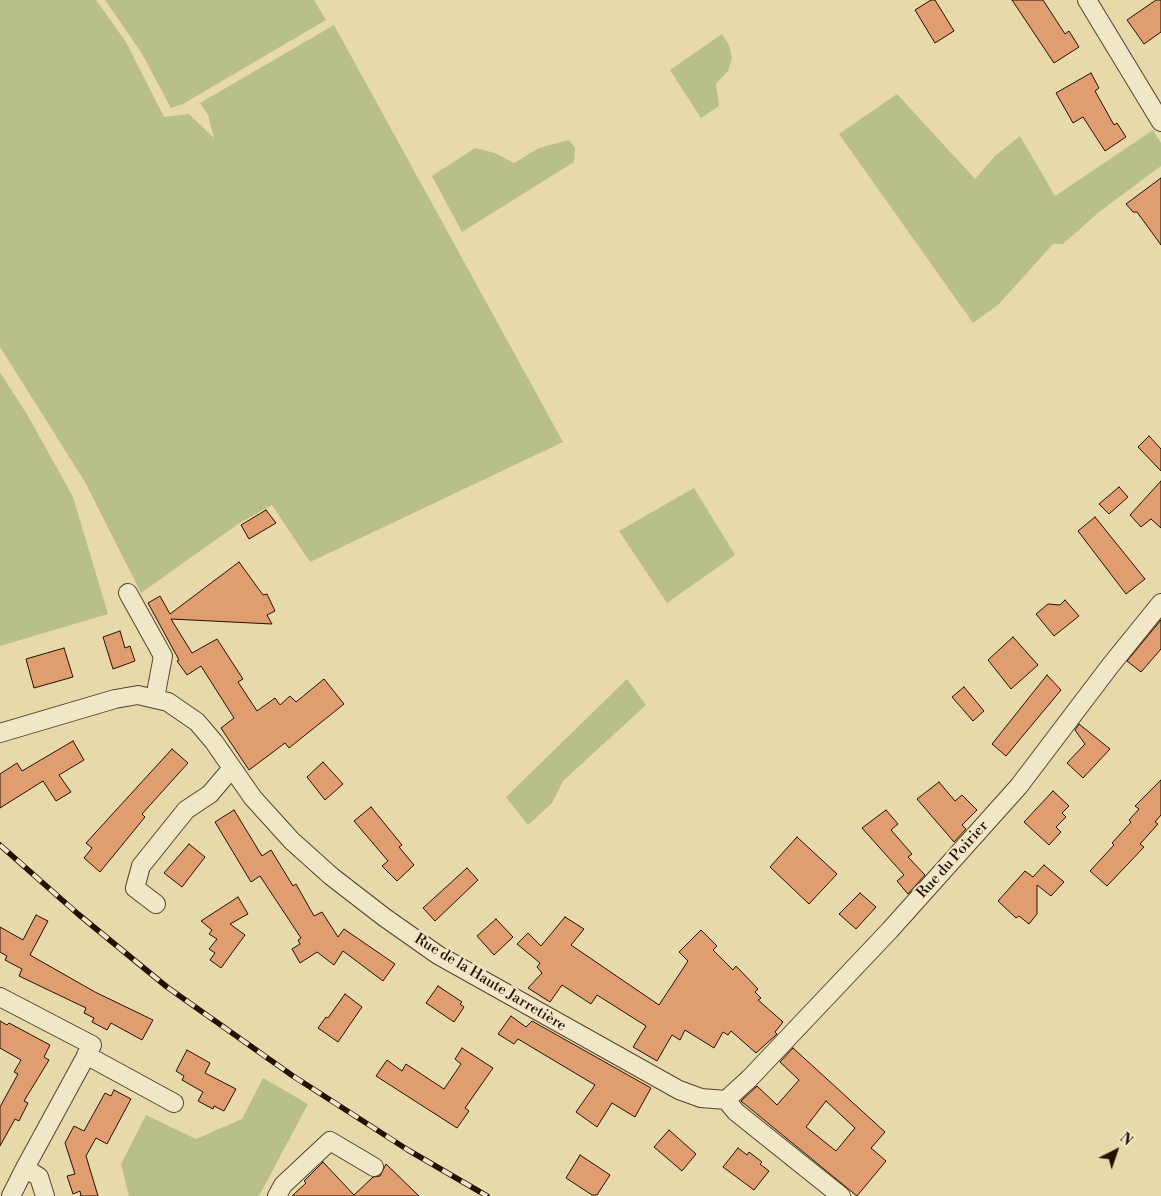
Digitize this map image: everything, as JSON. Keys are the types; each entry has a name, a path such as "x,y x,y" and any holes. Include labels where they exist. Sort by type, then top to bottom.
{"street":[{"path":"1087,0 1161,122"},
{"path":"0,733 115,699 138,695 155,698 163,656 128,593"},
{"name":"Rue du Poirier","path":"726,1100 749,1079 890,930 1019,786 1161,603"},
{"name":"Rue de la Haute Jarretière","path":"155,698 168,702 196,722 253,798 292,841 331,876 438,955 679,1090 701,1098 726,1100"},
{"path":"156,904 135,888 141,866 186,810 210,794 232,768"},
{"path":"0,997 92,1045 10,1196"},
{"path":"86,1055 174,1103"},
{"path":"726,1100 736,1112 841,1196"},
{"path":"277,1196 283,1185 330,1141 374,1167"},
{"path":"25,1168 39,1176 45,1196"}],"green space":[{"path":"0,0 96,0 126,42 164,117 189,114 214,138 208,115 200,103 334,25 563,442 310,562 272,505 238,524 141,593 85,482 0,347"},
{"path":"105,0 314,0 326,20 183,104 171,108 141,52"},
{"path":"722,34 729,45 732,58 728,71 716,84 719,106 701,118 670,70"},
{"path":"897,94 975,179 995,156 1020,136 1055,196 1153,130 1161,143 1161,166 1099,212 1063,244 1053,244 999,304 973,323 839,134"},
{"path":"568,140 575,147 574,162 462,232 432,176 475,148 495,153 514,163 539,148"},
{"path":"0,372 28,416 73,497 108,614 0,646"},
{"path":"694,488 735,555 667,603 619,531"},
{"path":"627,679 646,705 563,781 552,803 528,825 506,797"},
{"path":"263,1078 308,1104 259,1196 129,1196 121,1164 146,1115 196,1139 242,1119"}],"building":[{"path":"931,0 935,0 954,31 935,43 915,10"},
{"path":"1012,0 1043,0 1065,34 1069,31 1079,47 1054,63"},
{"path":"1156,0 1161,0 1161,32 1144,44 1127,20"},
{"path":"1091,73 1099,88 1095,91 1114,125 1117,123 1126,137 1105,151 1083,117 1073,123 1056,93"},
{"path":"1161,178 1161,245 1137,212 1133,212 1126,204"},
{"path":"1149,436 1161,449 1161,471 1138,447"},
{"path":"1161,481 1161,528 1151,519 1141,527 1130,515"},
{"path":"1119,487 1128,497 1109,514 1099,504"},
{"path":"266,510 276,523 249,539 241,525"},
{"path":"1095,517 1145,579 1126,594 1078,531"},
{"path":"239,562 263,595 267,594 275,611 267,615 272,624 171,619 192,653 217,639 243,679 238,682 257,711 275,698 280,705 290,696 296,702 324,679 344,704 289,748 285,743 249,770 221,728 234,718 201,666 187,675 177,661 179,660 148,603 160,596 170,614"},
{"path":"1065,600 1079,616 1054,636 1036,614 1048,604 1060,605"},
{"path":"1161,620 1161,649 1141,672 1127,661"},
{"path":"120,631 125,648 130,646 135,661 113,669 103,637"},
{"path":"1013,637 1038,665 1011,689 988,660"},
{"path":"64,648 73,677 34,688 26,659"},
{"path":"1047,675 1061,690 1006,756 992,744"},
{"path":"964,687 984,711 973,721 952,697"},
{"path":"1079,724 1110,749 1083,778 1067,763 1085,744 1075,730"},
{"path":"73,741 84,760 59,775 71,792 56,801 43,781 0,808 0,774 17,763 22,771"},
{"path":"172,749 188,763 142,814 145,817 100,872 84,858 92,848 86,843"},
{"path":"323,762 343,784 325,800 307,777"},
{"path":"1161,780 1161,815 1155,822 1158,824 1140,844 1144,847 1107,886 1090,871 1114,845 1112,843 1131,822 1129,820 1139,809 1135,806"},
{"path":"939,782 955,801 962,795 977,810 962,825 966,829 954,842 917,799"},
{"path":"1053,791 1069,806 1062,813 1066,817 1056,827 1061,832 1049,845 1024,822"},
{"path":"371,807 402,845 399,847 414,865 397,881 382,866 388,861 354,821"},
{"path":"234,810 262,856 271,850 293,886 296,884 314,916 322,912 338,937 344,929 395,964 383,981 343,951 334,965 317,952 300,963 292,949 300,944 298,940 301,938 260,876 251,882 215,822"},
{"path":"886,810 898,824 891,830 912,854 908,857 925,875 908,894 897,881 904,875 862,828"},
{"path":"797,837 837,874 809,904 770,867"},
{"path":"189,844 205,857 182,887 164,873"},
{"path":"1044,865 1064,882 1051,896 1037,885 1037,914 1029,924 1019,916 1016,918 998,901 1025,871 1033,877"},
{"path":"467,868 478,880 435,921 423,908"},
{"path":"860,893 876,907 856,929 839,914"},
{"path":"238,897 248,914 230,924 245,935 221,968 210,960 215,953 209,949 217,939 209,934 212,930 201,921"},
{"path":"36,915 48,921 30,955 95,992 153,1020 142,1040 111,1023 107,1030 92,1022 94,1018 84,1013 86,1008 19,976 22,969 5,960 7,956 0,952 0,927 23,940"},
{"path":"565,917 584,929 571,945 659,1005 688,961 679,952 701,930 717,946 713,950 733,970 736,966 758,989 755,992 761,998 758,1000 783,1022 775,1032 777,1034 756,1053 731,1031 728,1035 723,1032 714,1048 685,1030 680,1040 672,1035 657,1061 633,1047 646,1026 597,995 591,1004 562,985 550,1002 528,988 542,973 537,967 540,963 517,944 528,933 541,946"},
{"path":"496,919 513,937 494,955 477,936"},
{"path":"438,986 462,1002 460,1004 464,1007 454,1022 426,1003"},
{"path":"345,994 362,1007 338,1042 318,1028 326,1017 328,1018"},
{"path":"511,1016 526,1027 532,1021 651,1088 635,1117 612,1103 597,1127 576,1112 595,1085 518,1039 514,1044 498,1034"},
{"path":"0,1021 7,1025 9,1023 50,1045 44,1057 49,1060 24,1101 28,1103 19,1121 15,1119 0,1146 0,1107 18,1074 14,1072 21,1060 0,1048"},
{"path":"462,1048 493,1068 465,1108 469,1111 457,1128 376,1076 387,1060 402,1071 406,1064 444,1089 461,1064 455,1059"},
{"path":"793,1048 885,1132 871,1148 886,1161 857,1196 741,1101 757,1086 777,1105 799,1080 780,1062","holes":["826,1101 855,1128 836,1151 806,1127"]},
{"path":"187,1050 210,1063 205,1073 236,1089 224,1111 214,1106 213,1109 198,1101 203,1092 182,1080 184,1076 176,1071"},
{"path":"114,1090 131,1099 107,1144 96,1138 86,1156 98,1196 81,1196 80,1191 73,1194 67,1176 75,1174 65,1143 74,1126 84,1131 105,1093 111,1096"},
{"path":"669,1130 696,1154 682,1171 654,1147"},
{"path":"738,1148 747,1155 749,1152 762,1162 760,1164 769,1171 754,1190 723,1167"},
{"path":"580,1155 610,1175 597,1195 592,1195 566,1178"},
{"path":"323,1162 354,1195 373,1177 380,1176 386,1164 419,1196 292,1196 306,1183 304,1181"}],"railway":[{"path":"0,845 78,914 167,987 293,1076 408,1150 487,1196"}]}
